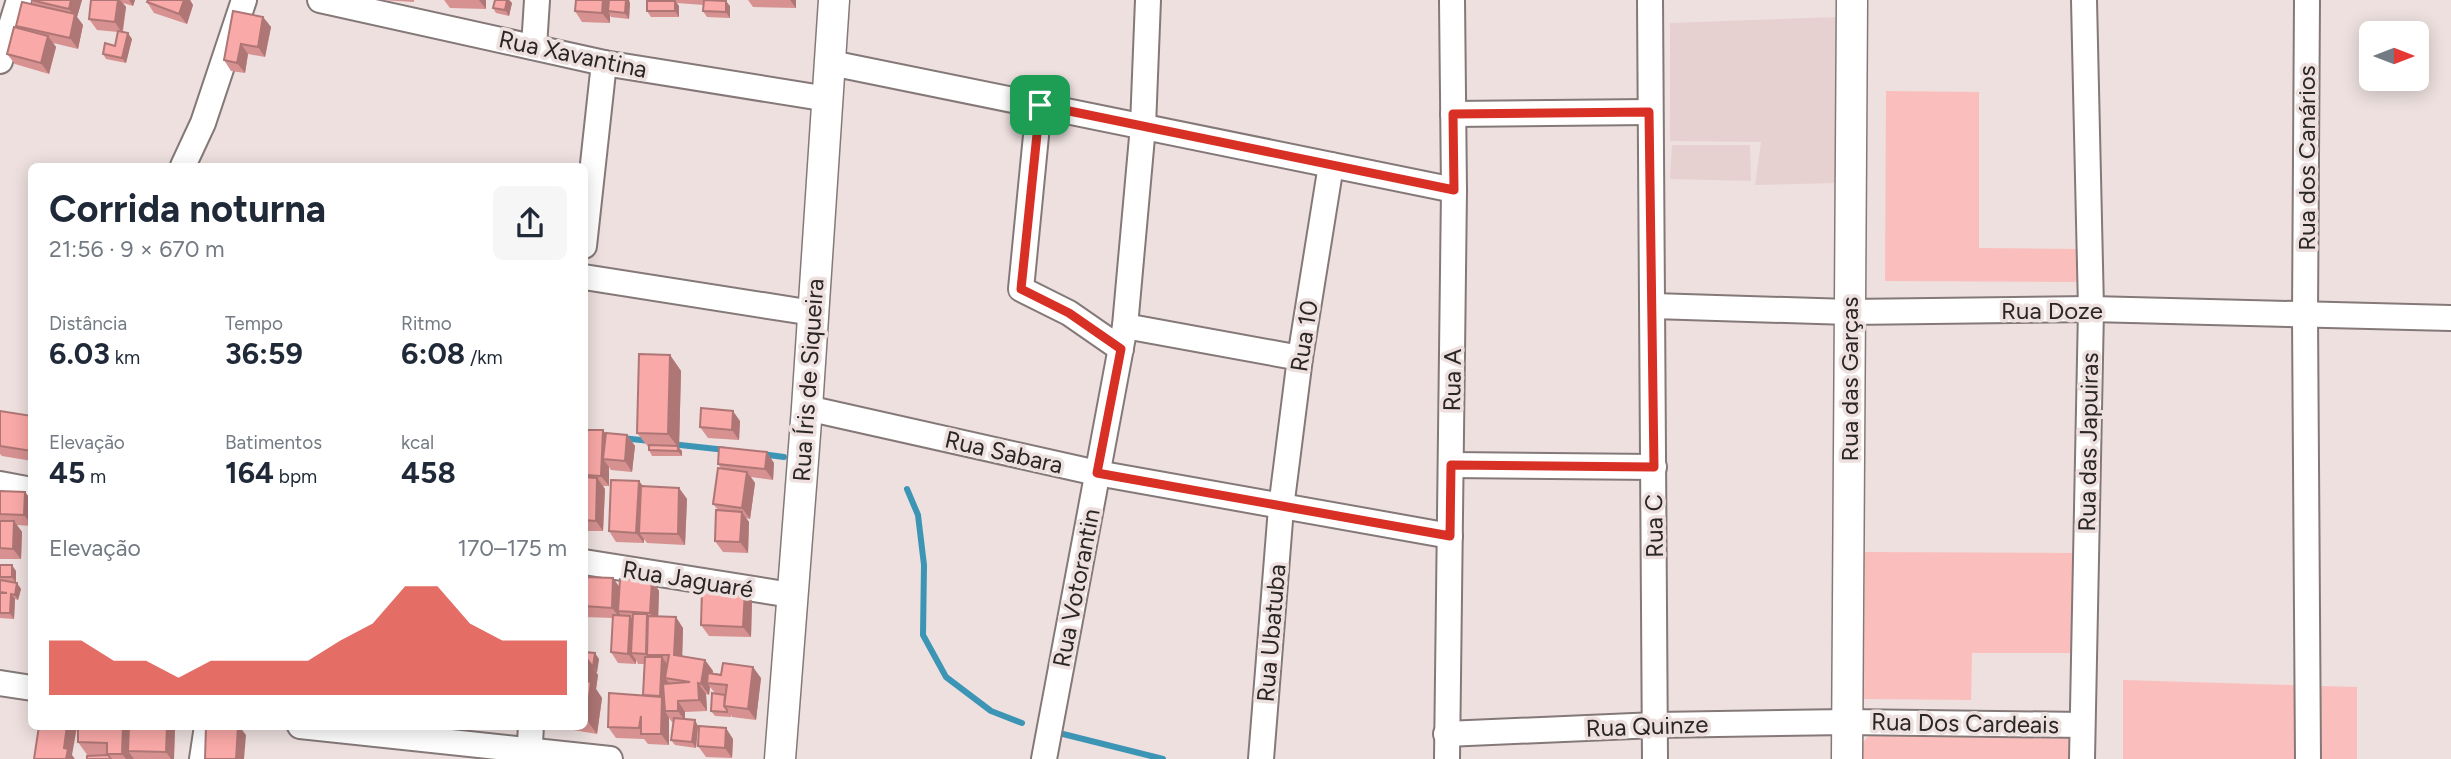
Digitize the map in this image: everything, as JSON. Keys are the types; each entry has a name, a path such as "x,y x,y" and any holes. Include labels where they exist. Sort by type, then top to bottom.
{"street":[{"path":"0,61 19,0"},
{"path":"184,163 203,123 244,0"},
{"name":"Rua Xavantina","path":"320,0 604,63 828,99"},
{"path":"534,47 537,0"},
{"name":"Rua Íris de Siqueira","path":"780,759 834,0"},
{"path":"1143,126 1148,0"},
{"name":"Rua A","path":"1447,759 1454,190 1452,0"},
{"name":"Rua C","path":"1650,0 1655,759"},
{"name":"Rua das Garças","path":"1847,759 1852,0"},
{"name":"Rua das Japuiras","path":"2081,759 2091,309 2084,0"},
{"name":"Rua dos Canários","path":"2307,0 2305,316 2308,759"},
{"path":"588,209 604,63"},
{"path":"831,63 1454,190"},
{"path":"1040,105 1021,289 1123,338 1300,358"},
{"path":"1453,114 1649,112"},
{"name":"Rua Votorantin","path":"1044,759 1123,338 1143,126"},
{"name":"Rua 10","path":"1281,508 1300,358 1331,165"},
{"path":"588,278 813,313"},
{"name":"Rua Doze","path":"1653,306 1849,312 2091,309 2451,318"},
{"name":"Rua Sabara","path":"807,408 1097,473 1281,508 1450,536"},
{"path":"1451,465 1654,467"},
{"path":"0,484 28,489"},
{"name":"Rua Ubatuba","path":"1261,759 1281,508"},
{"name":"Rua Jaguaré","path":"588,563 791,595"},
{"path":"0,683 28,687"},
{"name":"Rua Dos Cardeais","path":"1848,722 2082,725"},
{"name":"Rua Quinze","path":"1446,734 1656,725 1848,722"},
{"path":"202,759 206,730"},
{"path":"348,730 530,745 610,759"}],"shaded area":[{"path":"1837,17 1837,183 1755,185 1761,142 1670,141 1670,23"},
{"path":"1886,91 1979,92 1979,248 2077,249 2077,282 1885,281"},
{"path":"1672,145 1750,145 1751,181 1670,179"},
{"path":"1865,552 2076,553 2076,653 1972,653 1971,700 1864,699"},
{"path":"2123,680 2357,687 2357,759 2123,759"},
{"path":"1869,735 2067,735 2074,738 2077,759 1861,759 1861,745"}],"building":[{"path":"31,0 71,0 69,9"},
{"path":"91,0 118,0 115,22 89,19"},
{"path":"184,0 179,14 147,2"},
{"path":"495,0 507,0 505,10 493,8"},
{"path":"576,0 603,0 602,13 575,11"},
{"path":"609,0 626,0 625,13 608,11"},
{"path":"704,0 726,1 726,12 703,11"},
{"path":"647,1 675,1 675,11 647,11"},
{"path":"22,2 75,14 70,38 16,26"},
{"path":"233,11 263,17 258,47 241,44 237,63 224,60"},
{"path":"14,27 48,36 41,63 7,54"},
{"path":"118,31 128,33 122,58 103,54 105,43 115,46"},
{"path":"639,354 670,355 668,434 637,433"},
{"path":"701,408 733,411 732,430 700,427"},
{"path":"0,411 28,415 28,450 0,446"},
{"path":"588,430 603,430 601,476 588,475"},
{"path":"606,433 627,435 625,461 603,459"},
{"path":"649,445 678,446 678,451 649,450"},
{"path":"719,447 767,452 765,469 718,464"},
{"path":"718,468 747,472 742,508 713,504"},
{"path":"588,477 597,478 596,521 588,520"},
{"path":"611,480 639,481 636,533 609,531"},
{"path":"641,486 679,488 678,534 639,533"},
{"path":"0,491 25,492 24,515 0,514"},
{"path":"716,510 742,512 740,542 715,541"},
{"path":"0,521 14,521 13,549 0,548"},
{"path":"0,565 12,565 12,577 0,577"},
{"path":"588,577 613,578 612,608 588,606"},
{"path":"620,579 652,580 650,613 618,611"},
{"path":"0,580 17,583 15,595 11,594 10,613 0,613 0,593 7,593 0,592"},
{"path":"702,589 745,590 743,627 701,625"},
{"path":"633,614 647,614 646,654 631,653"},
{"path":"613,615 630,616 628,654 611,652"},
{"path":"648,616 676,617 674,655 705,660 701,684 698,683 699,700 678,701 678,711 665,711 663,684 690,682 665,678 669,655 647,655"},
{"path":"588,652 595,653 593,667 588,660"},
{"path":"645,657 662,657 660,696 643,695"},
{"path":"723,663 753,667 748,709 724,706 727,685 707,683 708,673 721,675"},
{"path":"588,682 591,682 588,704"},
{"path":"609,693 662,697 661,734 641,734 641,716 639,728 608,727"},
{"path":"712,693 725,695 724,706 727,712 711,711"},
{"path":"674,718 695,720 692,742 671,740"},
{"path":"699,726 726,728 725,748 698,746"},
{"path":"38,730 66,730 64,748 68,749 66,759 34,759"},
{"path":"78,730 123,730 122,754 107,754 107,743 78,742"},
{"path":"129,730 167,730 166,752 128,751"},
{"path":"206,730 238,730 236,759 205,759"},
{"path":"108,755 111,759 87,759 87,756"}],"waterway":[{"path":"622,438 650,441"},
{"path":"671,444 726,450"},
{"path":"761,454 784,457"},
{"path":"907,489 918,515 924,565 923,635 946,677 991,711 1022,723"},
{"path":"1055,732 1163,759"}],"route":[{"path":"1040,105 1454,190 1453,114 1649,112 1654,467 1451,465 1450,536 1281,508 1097,473 1121,349 1069,313 1021,289 1040,105"}]}
